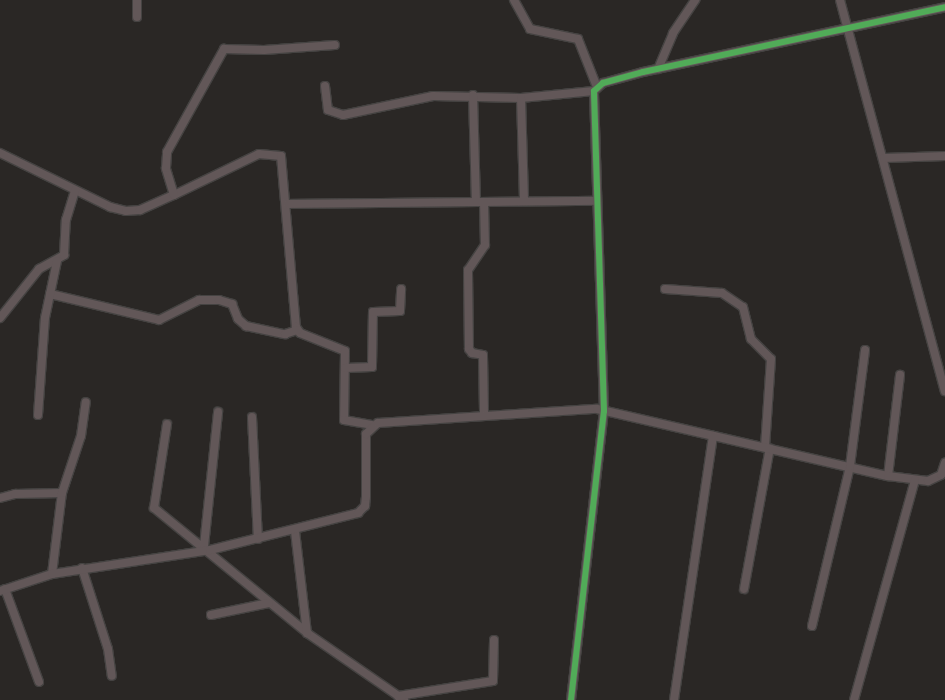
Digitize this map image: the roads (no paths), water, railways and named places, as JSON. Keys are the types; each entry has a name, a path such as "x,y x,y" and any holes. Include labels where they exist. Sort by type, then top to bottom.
{"street":[{"path":"137,0 137,17"},
{"path":"514,0 530,29 578,39 596,89 604,411 585,552 571,700"},
{"path":"840,0 884,158 945,391"},
{"path":"658,69 673,33 692,1"},
{"path":"326,86 328,110 343,115 417,98 474,95 521,98 596,89 658,69 945,7"},
{"path":"174,196 166,168 167,152 224,49 264,50 335,45"},
{"path":"474,95 476,202"},
{"path":"521,98 524,201"},
{"path":"0,153 75,190 126,211 140,210 174,196 258,154 277,153 282,161 287,204 297,330"},
{"path":"884,158 945,156"},
{"path":"38,415 44,324 57,261 65,250 66,220 75,190"},
{"path":"287,204 598,201"},
{"path":"484,202 486,245 468,270 469,349 472,353 483,355 484,415"},
{"path":"0,318 39,268 57,261"},
{"path":"345,368 372,367 373,312 400,310 401,289"},
{"path":"665,289 722,293 743,308 750,339 771,359 767,448 744,589"},
{"path":"50,294 159,320 199,300 219,300 232,304 238,320 246,326 285,334 297,330 338,345 344,351 344,420 372,425 582,408 604,411 850,466 888,476 915,480 936,479 945,463"},
{"path":"812,626 850,466 865,350"},
{"path":"888,476 900,375"},
{"path":"52,574 62,493 81,436 86,402"},
{"path":"207,548 218,412"},
{"path":"252,416 258,539"},
{"path":"167,424 152,504 207,548 269,603 307,634 401,698 493,681 494,640"},
{"path":"39,682 3,590 52,574 258,539 295,531 358,513 365,506 366,434 372,425"},
{"path":"674,700 713,436"},
{"path":"854,700 915,480"},
{"path":"0,498 15,494 62,493"},
{"path":"295,531 307,634"},
{"path":"82,568 108,649 112,676"},
{"path":"211,615 269,603"}]}
